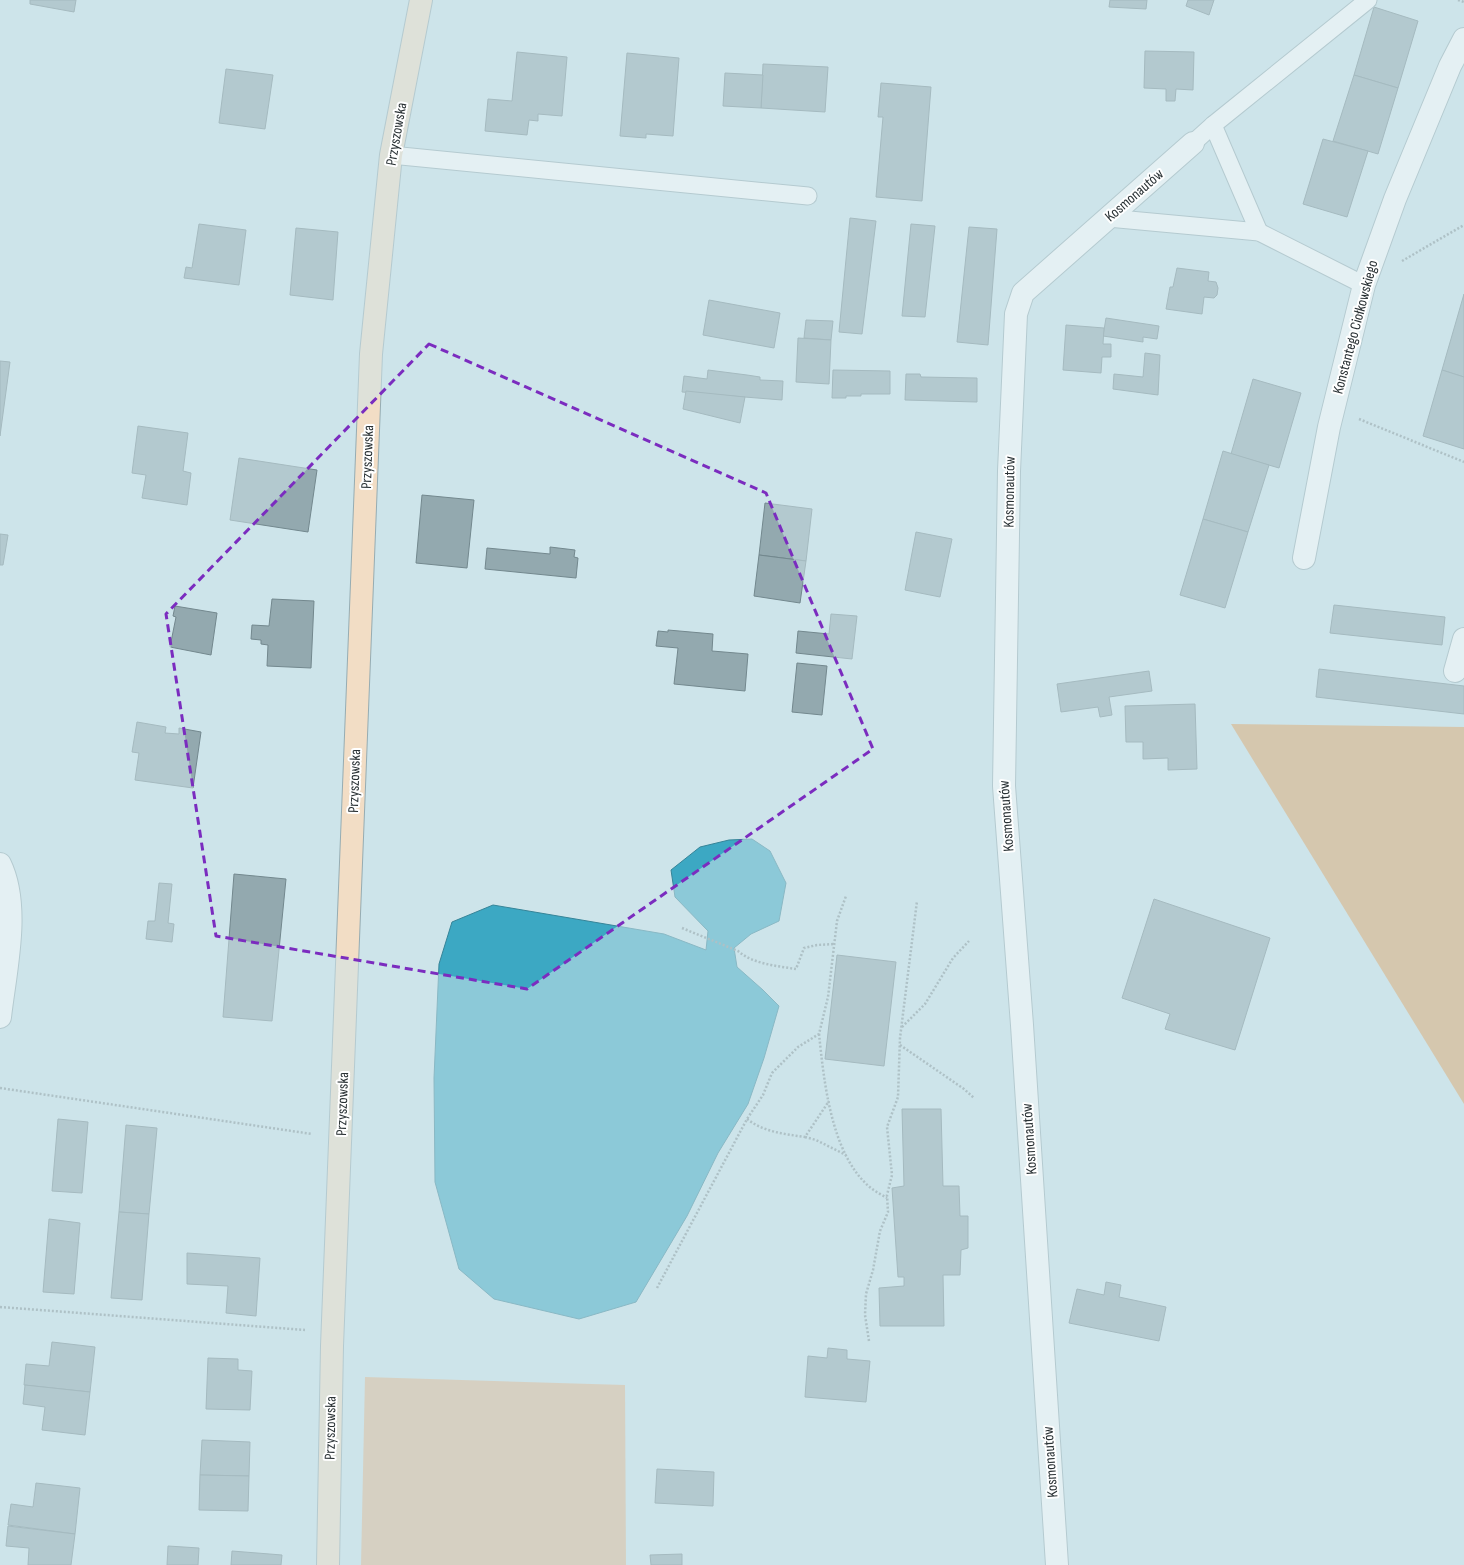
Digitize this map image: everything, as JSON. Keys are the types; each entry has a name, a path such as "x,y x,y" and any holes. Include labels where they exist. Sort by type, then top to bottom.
{"street":[{"name":"Przyszowska","path":"328,1565 332,1353 371,362 392,155 421,0"},
{"name":"Konstantego Ciołkowskiego","path":"1304,558 1329,427 1364,285 1398,192 1450,66 1464,39"},
{"name":"Kosmonautów","path":"1057,1565 1022,1025 1004,786 1009,471 1016,314 1022,293 1193,143"},
{"path":"1455,671 1464,639"},
{"path":"0,864 9,892 9,938 2,985 0,1017"}],"lane":[{"path":"1193,143 1213,125 1368,0"},
{"path":"1213,125 1259,232"},
{"path":"392,155 808,196"},
{"path":"1108,218 1259,232 1364,285"}],"path":[{"path":"1458,0 1464,2"},
{"path":"1399,263 1464,225"},
{"path":"1358,418 1464,462"},
{"path":"846,896 837,922 828,997 820,1034 836,1134 854,1169 871,1188 887,1198"},
{"path":"869,1341 865,1315 866,1294 873,1270 880,1231 888,1212 887,1198 892,1175 887,1127 898,1097 901,1027 917,901"},
{"path":"682,928 738,952 743,956 768,964 796,969 804,948 817,945 834,944"},
{"path":"901,1027 925,1004 953,958 969,941"},
{"path":"657,1288 747,1118 763,1095 772,1073 798,1047 820,1034"},
{"path":"900,1044 964,1089 974,1098"},
{"path":"0,1088 314,1134"},
{"path":"805,1137 830,1100"},
{"path":"747,1118 757,1127 783,1134 816,1140 847,1156"},
{"path":"0,1307 308,1330"}],"highlighted area":[{"path":"429,344 766,493 873,749 527,989 216,936 166,614"}],"shaded area":[{"path":"1231,724 1464,727 1464,1104"},
{"path":"365,1377 625,1385 626,1565 361,1565"}],"water":[{"path":"752,839 770,851 786,883 779,921 751,934 734,948 737,967 779,1006 764,1058 748,1104 718,1153 687,1216 636,1302 579,1319 494,1299 459,1269 435,1182 434,1078 439,964 452,922 493,905 664,934 706,950 708,931 675,897 671,870 700,847 729,840"}],"building":[{"path":"30,0 76,0 74,12 30,4"},
{"path":"1110,0 1147,0 1146,9 1109,7"},
{"path":"1188,0 1214,0 1209,15 1186,6"},
{"path":"1374,7 1418,21 1398,88 1354,75"},
{"path":"1145,51 1194,52 1193,90 1176,89 1175,101 1166,101 1166,89 1144,88"},
{"path":"517,52 567,57 562,116 538,114 538,121 529,120 527,135 485,131 488,99 512,101"},
{"path":"627,53 679,58 673,136 646,134 646,138 620,136"},
{"path":"763,64 828,67 825,112 761,108"},
{"path":"226,69 273,75 265,129 219,123"},
{"path":"725,73 763,75 761,108 723,106"},
{"path":"1354,75 1398,88 1378,154 1333,141"},
{"path":"881,83 931,87 922,201 876,197 883,117 878,117"},
{"path":"1323,139 1368,151 1347,217 1303,204"},
{"path":"850,218 876,221 862,334 839,332"},
{"path":"199,224 246,230 239,285 184,278 186,267 192,268"},
{"path":"911,224 935,226 925,317 902,316"},
{"path":"969,227 997,229 988,345 957,342"},
{"path":"296,228 338,232 333,300 290,295"},
{"path":"1177,268 1209,272 1208,281 1216,282 1218,288 1217,295 1214,298 1204,297 1202,314 1166,309 1170,287 1173,287"},
{"path":"1464,294 1464,377 1442,370"},
{"path":"709,300 780,313 774,348 703,335"},
{"path":"1106,318 1159,326 1157,339 1143,337 1143,342 1103,336"},
{"path":"806,320 833,321 831,340 804,338"},
{"path":"1066,325 1104,328 1103,344 1111,344 1111,357 1102,357 1101,373 1063,370"},
{"path":"798,338 831,340 829,384 796,382"},
{"path":"1145,353 1160,355 1158,395 1113,389 1114,374 1143,377"},
{"path":"0,361 10,362 0,436"},
{"path":"708,370 760,377 760,380 783,381 782,400 682,392 684,376 707,379"},
{"path":"833,370 890,371 890,394 861,394 861,396 832,398"},
{"path":"1442,370 1464,377 1464,449 1423,436"},
{"path":"906,374 920,374 921,377 977,378 977,402 905,400"},
{"path":"1253,379 1301,393 1279,468 1231,454"},
{"path":"686,391 745,397 740,423 683,409"},
{"path":"138,426 188,433 183,471 191,473 187,505 142,498 146,475 132,473"},
{"path":"1223,451 1269,465 1248,532 1203,519"},
{"path":"239,458 317,470 308,532 230,520"},
{"path":"422,495 474,500 467,568 416,563"},
{"path":"765,503 812,509 806,561 759,555"},
{"path":"1203,519 1248,532 1225,608 1180,595"},
{"path":"916,532 952,539 940,597 905,590"},
{"path":"0,534 8,535 3,565 0,565"},
{"path":"550,547 575,550 574,557 578,558 576,578 485,569 487,548 550,554"},
{"path":"759,555 806,561 800,603 754,596"},
{"path":"272,599 314,601 311,668 267,666 268,645 261,644 261,640 251,639 252,625 269,626"},
{"path":"1334,605 1445,617 1442,645 1330,633"},
{"path":"175,606 217,613 211,655 170,647 176,617 173,616"},
{"path":"831,614 857,616 852,659 796,653 798,631 829,634"},
{"path":"668,630 713,634 712,651 748,654 745,691 674,684 678,648 656,646 658,631 668,632"},
{"path":"797,663 827,666 822,715 792,712"},
{"path":"1319,669 1464,686 1464,714 1316,697"},
{"path":"1149,671 1152,691 1109,697 1112,715 1100,717 1098,707 1061,712 1057,684"},
{"path":"1195,704 1197,769 1168,770 1168,758 1143,759 1143,742 1126,742 1125,706"},
{"path":"137,722 166,727 165,733 179,734 179,728 201,732 193,788 135,780 139,753 132,752"},
{"path":"234,874 286,879 272,1021 223,1017"},
{"path":"159,883 172,884 168,923 174,924 172,942 146,939 148,921 155,921"},
{"path":"1154,899 1270,938 1235,1050 1165,1029 1170,1014 1122,998"},
{"path":"837,955 896,962 884,1066 825,1059"},
{"path":"902,1109 941,1109 943,1186 959,1186 960,1216 968,1216 968,1248 961,1250 960,1275 943,1275 944,1326 880,1326 879,1288 904,1286 904,1277 898,1277 892,1188 904,1186"},
{"path":"58,1119 88,1122 82,1193 52,1191"},
{"path":"126,1125 157,1128 149,1214 119,1212"},
{"path":"119,1212 149,1214 142,1300 111,1298"},
{"path":"49,1219 80,1223 74,1294 43,1292"},
{"path":"187,1253 260,1258 256,1316 226,1313 228,1286 187,1284"},
{"path":"1106,1282 1121,1285 1119,1297 1166,1307 1159,1341 1069,1323 1077,1289 1104,1295"},
{"path":"52,1342 95,1347 90,1392 24,1385 26,1364 49,1366"},
{"path":"828,1348 847,1350 847,1359 870,1361 866,1402 805,1397 808,1356 827,1358"},
{"path":"208,1358 238,1359 238,1370 252,1371 250,1410 206,1409"},
{"path":"25,1385 90,1392 85,1435 42,1430 45,1407 23,1404"},
{"path":"202,1440 250,1442 249,1476 200,1475"},
{"path":"657,1469 714,1472 713,1506 655,1503"},
{"path":"200,1475 249,1476 248,1511 199,1510"},
{"path":"36,1483 80,1488 75,1534 8,1525 11,1504 33,1507"},
{"path":"8,1526 75,1534 71,1565 28,1565 29,1548 6,1546"},
{"path":"168,1546 199,1548 198,1565 167,1565"},
{"path":"232,1551 282,1555 281,1565 231,1565"},
{"path":"682,1554 682,1565 651,1565 650,1555"}]}
